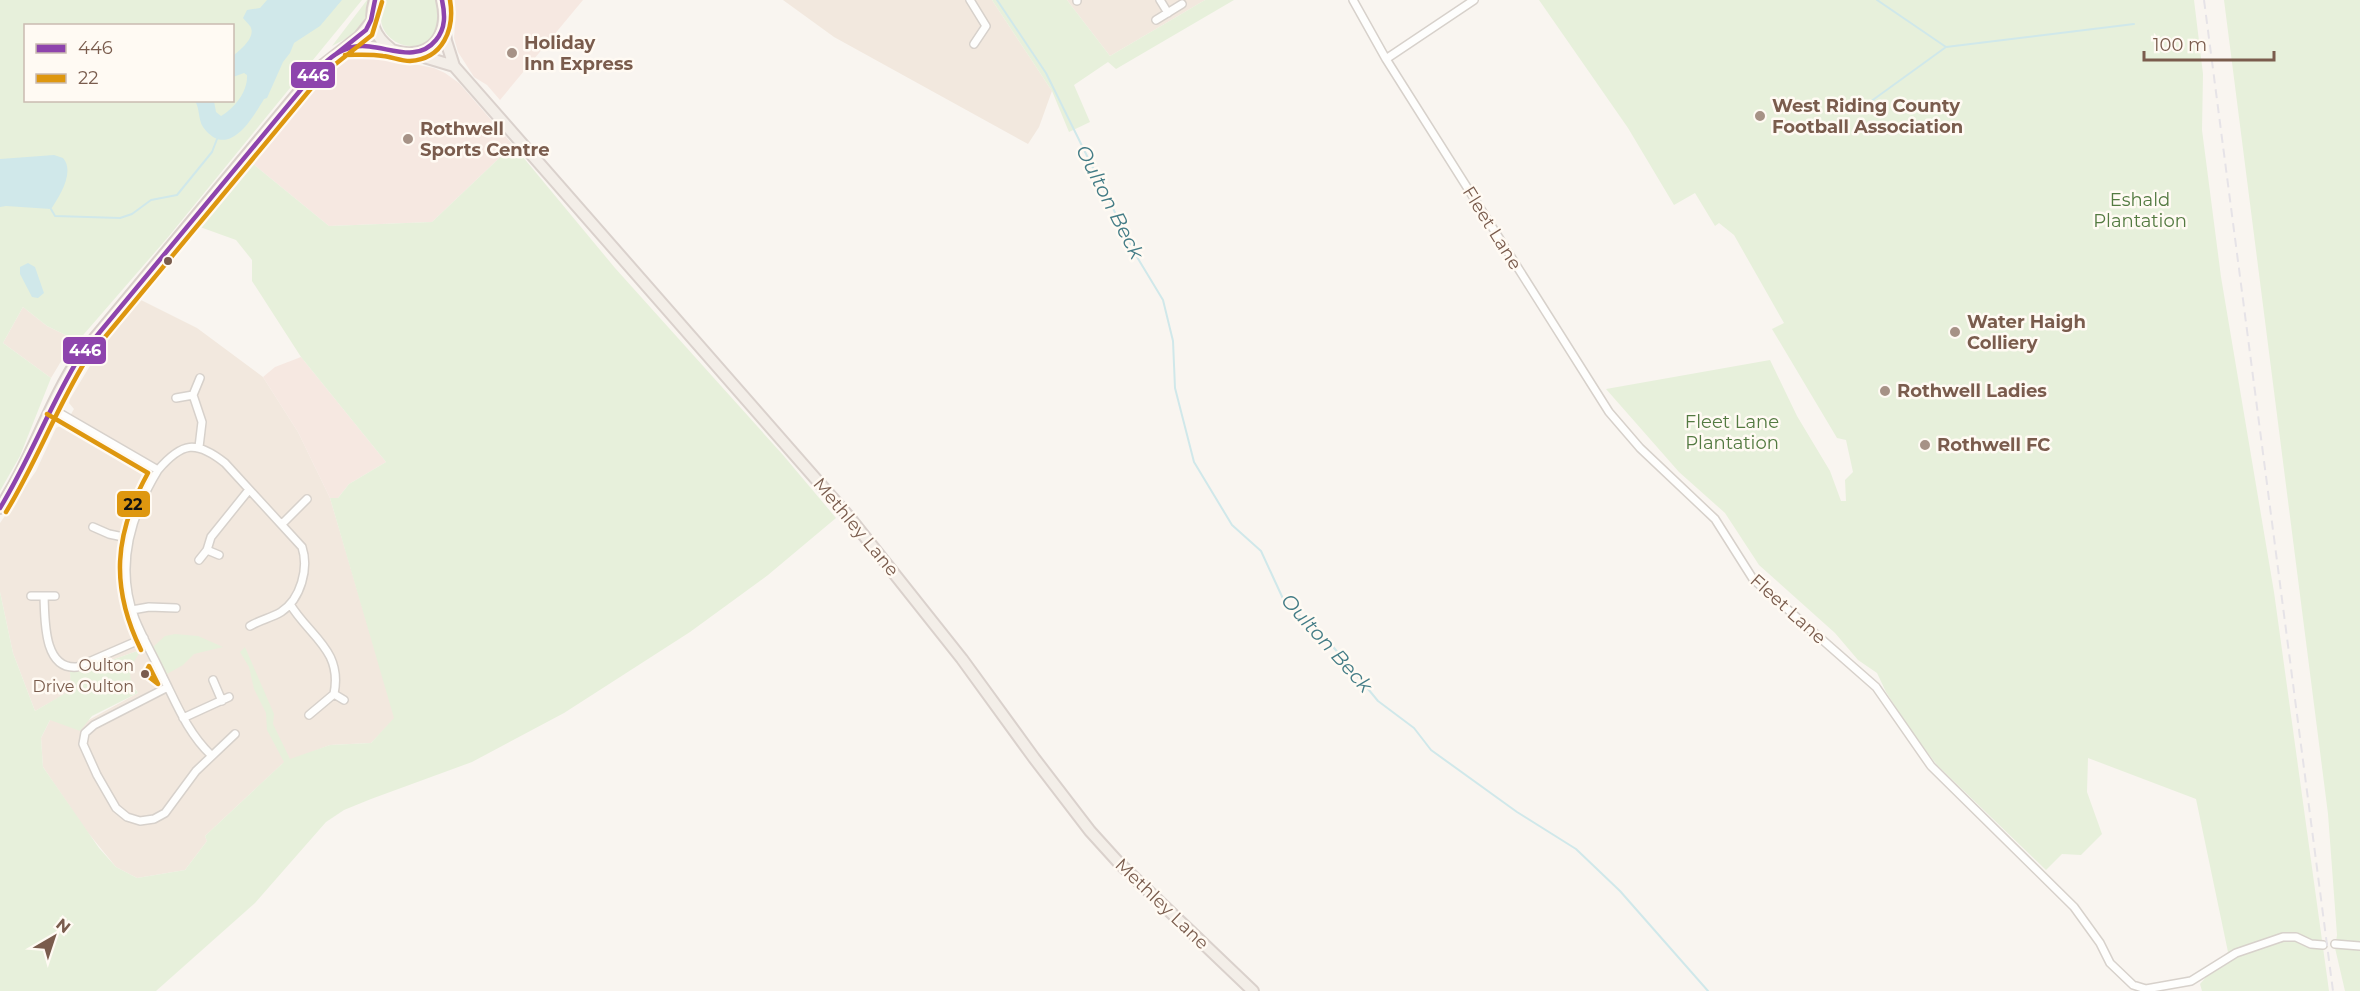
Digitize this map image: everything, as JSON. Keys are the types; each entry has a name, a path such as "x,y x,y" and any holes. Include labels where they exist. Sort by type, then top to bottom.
{"main road":[{"path":"375,0 371,10 371,22 381,42 391,50"},
{"name":"Methley Lane","path":"442,0 446,17 444,25 446,41 454,66 850,518 962,659 1090,831 1119,863 1253,991"},
{"path":"0,508 17,482 67,376 98,333 318,69 359,37 371,22"},
{"path":"411,54 423,51 434,43 444,25"},
{"path":"345,48 370,47 391,50 436,59 454,66"}],"street":[{"path":"970,0 986,26 974,44"},
{"path":"1160,0 1168,13"},
{"name":"Fleet Lane","path":"1353,0 1386,60 1599,399 1640,448 1715,519 1753,579 1876,687 1931,766 2074,907 2100,943 2110,963 2123,977 2133,985 2146,989 2162,988 2191,981 2236,953 2283,937 2296,937 2311,944 2324,945"},
{"path":"1386,60 1474,0"},
{"path":"1156,20 1182,4"},
{"path":"199,447 202,422 193,395 200,378"},
{"path":"176,398 193,395"},
{"path":"51,408 158,470"},
{"path":"211,755 194,737 183,718 144,638 132,610 126,579 128,538 135,515 158,470 169,457 183,449 199,447 210,451 225,463 248,491 302,547 305,570 290,604 280,612 250,626"},
{"path":"200,560 207,550 211,537 248,491"},
{"path":"282,524 307,499"},
{"path":"93,527 128,538"},
{"path":"207,550 219,555"},
{"path":"31,596 55,596"},
{"path":"44,596 48,640 56,658 65,666 77,667 144,638"},
{"path":"290,604 302,622 327,648 333,668 334,694"},
{"path":"132,610 149,607 176,608"},
{"path":"183,718 225,699 213,680"},
{"path":"168,687 94,725 85,733 83,744 97,776 116,808 133,820 147,821 160,817 211,755 235,734"},
{"path":"334,694 344,700"},
{"path":"309,715 334,694"},
{"path":"2335,944 2360,946"}],"shaded area":[{"path":"450,0 583,0 500,100 487,85 474,77 458,52 454,38 456,12"},
{"path":"783,0 992,0 1052,91 1039,127 1028,144 834,37"},
{"path":"1067,0 1205,0 1110,56"},
{"path":"367,55 434,68 445,73 459,83 513,145 432,222 329,226 252,163 331,69 348,58"},
{"path":"139,299 197,328 263,377 298,432 330,498 395,718 371,743 330,745 282,764 205,836 207,841 185,870 137,878 116,867 85,829 43,767 41,738 50,720 87,721 138,693 130,678 130,670 137,651 81,671 70,672 72,690 35,711 13,653 0,592 0,523 36,471 56,428 65,424 74,409 69,403 70,399 91,364 107,339"},
{"path":"23,307 47,326 78,341 51,378 3,343"},
{"path":"301,357 386,462 349,484 338,498 330,498 298,432 263,377 275,367"}],"green space":[{"path":"0,0 362,0 169,236 78,341 47,326 23,307 3,343 51,378 20,456 0,491"},
{"path":"367,0 371,0 363,24 354,33 332,46"},
{"path":"386,0 436,0 439,16 432,36 423,44 412,46 400,44 390,37 383,28 381,15"},
{"path":"992,0 1067,0 1110,56 1205,0 1234,0 1116,69 1108,62 1074,85 1090,122 1069,132 1052,91"},
{"path":"1539,0 2194,0 2203,74 2202,130 2221,277 2274,592 2329,991 2202,991 2200,984 2228,952 2196,799 2088,758 2087,792 2102,834 2081,855 2062,854 2046,870 1937,765 1911,731 1886,692 1877,673 1858,660 1835,633 1759,565 1725,513 1679,472 1606,389 1770,360 1797,416 1830,471 1841,501 1846,501 1845,480 1853,472 1846,440 1837,438 1772,329 1784,323 1734,235 1719,223 1715,226 1695,193 1674,205 1628,128"},
{"path":"2224,0 2360,0 2360,991 2345,991 2335,948 2337,935 2328,814"},
{"path":"513,145 615,268 783,455 836,518 768,575 690,632 564,713 472,762 344,810 326,822 255,903 156,991 0,991 0,592 13,653 35,711 71,690 70,672 81,671 137,651 139,654 130,674 138,693 92,716 80,731 50,720 41,738 43,767 99,848 116,867 137,878 185,870 207,841 205,836 284,762 267,730 266,713 254,689 249,667 240,652 245,647 274,714 273,724 290,759 330,745 371,743 394,718 330,498 338,498 349,484 386,462 301,357 252,281 252,260 236,240 200,227 252,163 329,226 432,222"},
{"path":"175,634 198,636 223,647 194,654 183,665 167,674 153,647 165,636"}],"water":[{"path":"267,0 342,0 320,26 294,43 267,98 264,99 246,126 230,138 221,140 212,136 203,127 196,102 214,102 216,112 221,116 240,98 247,75 244,73 234,77 234,55 250,39 252,30 243,18 247,10 260,8"},
{"path":"54,155 63,158 66,163 67,176 51,209 0,207 0,159"},
{"path":"28,263 35,267 44,293 38,298 32,297 20,274 20,267"}],"waterway":[{"name":"Oulton Beck","path":"997,0 1046,73 1137,257 1163,300 1173,341 1175,388 1194,462 1232,525 1261,551 1285,603 1325,637 1378,701 1414,728 1431,750 1517,812 1576,849 1620,891 1708,991"},
{"path":"1877,0 1946,47 2134,24"},
{"path":"1870,102 1946,47"},
{"path":"51,209 55,216 120,218 132,214 151,200 177,195 212,152 217,139"}],"railway":[{"path":"2204,0 2333,991"}],"transit line":[{"name":"446","path":"336,54 366,30 371,20 375,0"},
{"name":"446","path":"0,508 80,356 318,69 330,58 353,47 375,47 407,52 418,52 427,48 442,31 444,16 442,0"},
{"name":"22","path":"345,55 378,55 410,61 431,55 444,41 448,32 450,0"},
{"name":"22","path":"6,512 86,360 323,74 372,35 382,2"},
{"name":"22","path":"47,414 148,473 128,518 120,561 124,604 141,650"},
{"name":"22","path":"149,666 158,684 145,674 149,666"}],"place":[{"name":"Holiday Inn Express","path":"512,53"},
{"name":"West Riding County Football Association","path":"1760,116"},
{"name":"Rothwell Sports Centre","path":"408,139"},
{"name":"Water Haigh Colliery","path":"1955,332"},
{"name":"Rothwell Ladies","path":"1885,391"},
{"name":"Rothwell FC","path":"1925,445"},
{"name":"Oulton Drive Oulton","path":"145,674"}],"park label":[{"name":"Eshald Plantation","path":"2140,210"},
{"name":"Fleet Lane Plantation","path":"1732,432"}]}
